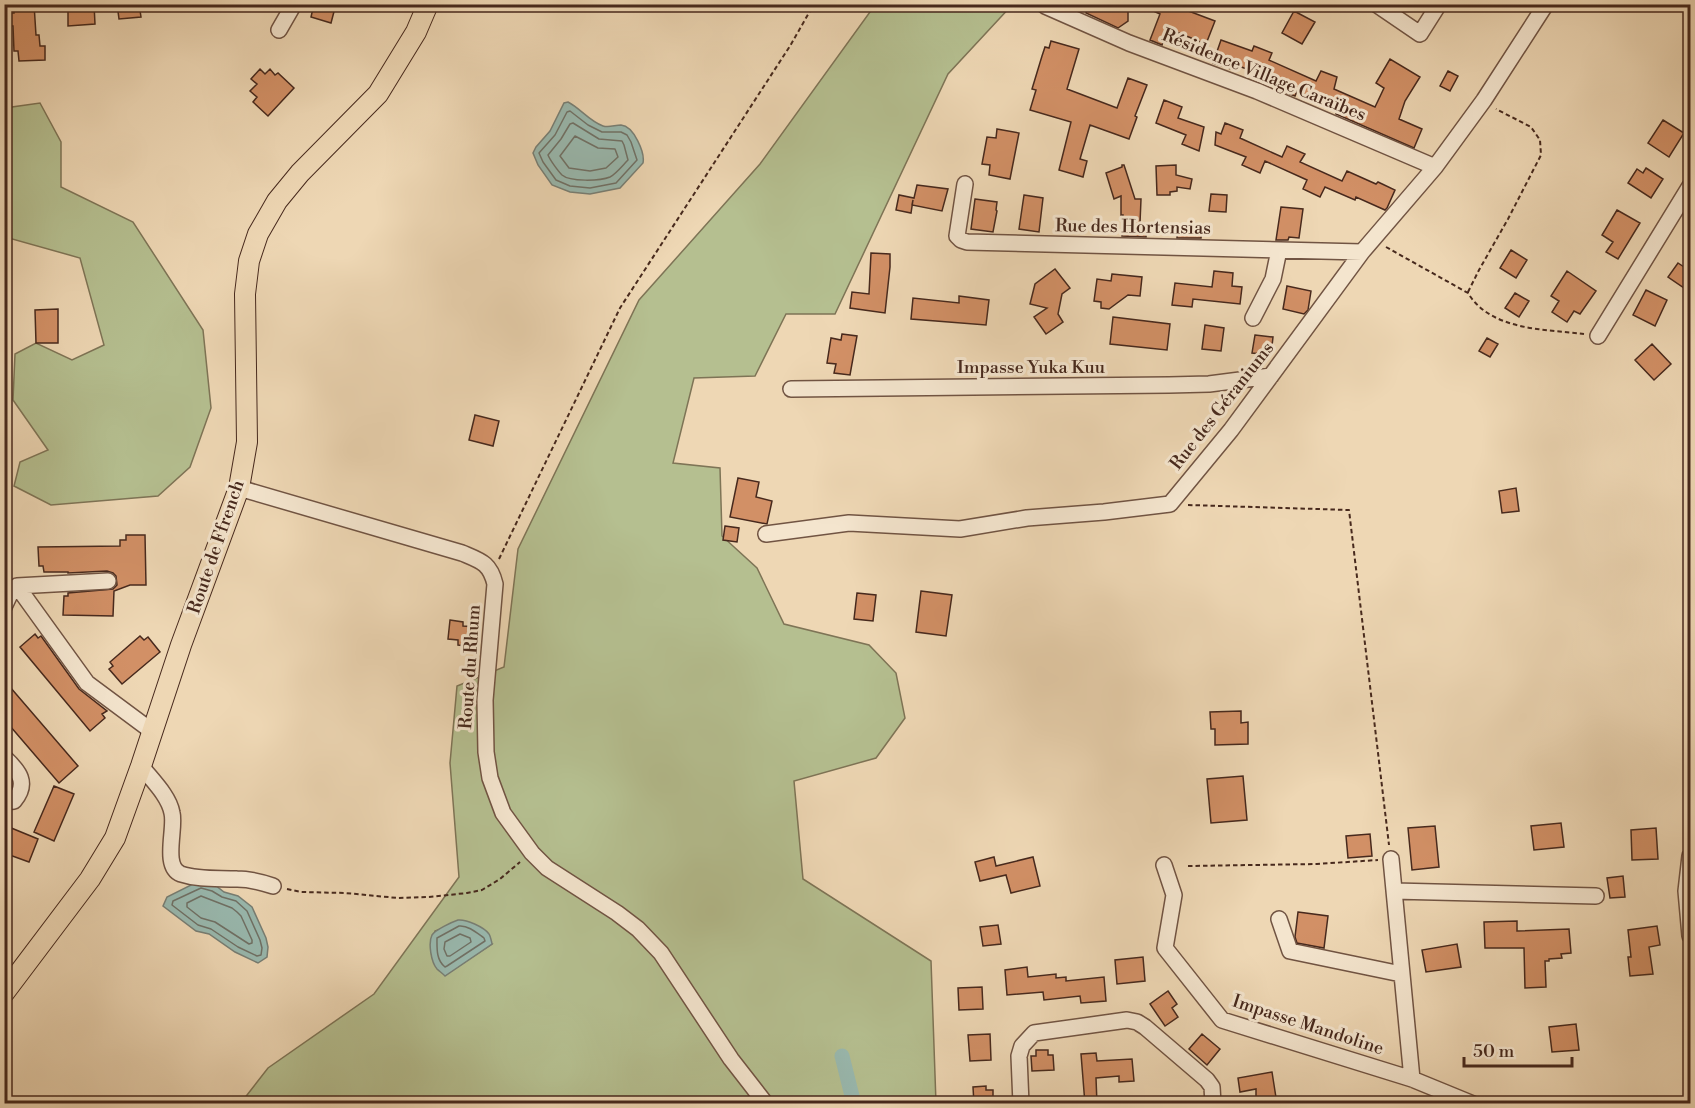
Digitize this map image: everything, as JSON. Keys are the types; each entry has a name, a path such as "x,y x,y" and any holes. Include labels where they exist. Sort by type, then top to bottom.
{"main road":[{"name":"Route de Ffrench","path":"4,993 90,879 114,838 153,732 181,645 239,488 247,442 245,294 249,261 258,234 278,201 300,173 378,94 416,32 428,4"}],"street":[{"path":"279,30 294,4"},
{"path":"1376,4 1420,34 1439,4"},
{"name":"Rue des Géraniums","path":"1170,504 1231,430 1362,252 1435,167 1484,100 1546,4"},
{"name":"Résidence Village Caraïbes","path":"1045,6 1129,43 1257,91 1435,167"},
{"name":"Rue des Hortensias","path":"965,184 957,236 967,242 1362,252"},
{"path":"1598,336 1690,186"},
{"path":"1253,318 1273,279 1279,250"},
{"name":"Impasse Yuka Kuu","path":"791,389 1209,384 1271,375"},
{"path":"239,488 462,553 482,561 492,573"},
{"path":"766,534 849,523 960,529 1027,518 1170,504"},
{"name":"Route du Rhum","path":"492,573 495,584 485,700 486,752 490,778 503,813 532,853 547,868 617,913 638,929 661,953 731,1059 766,1104"},
{"path":"4,608 11,592 17,586 108,581"},
{"path":"17,586 87,683 153,732"},
{"path":"4,757 17,770 21,779 19,795 14,801 4,802"},
{"path":"141,766 169,803 173,814 171,857 173,868 179,873 201,878 238,879 273,885"},
{"path":"1690,856 1686,891 1690,936"},
{"path":"1391,859 1412,1079"},
{"name":"Impasse Mandoline","path":"1164,865 1174,895 1165,948 1222,1020 1412,1079 1473,1104"},
{"path":"1394,891 1596,896"},
{"path":"1279,918 1290,951 1401,974"},
{"path":"1021,1104 1019,1056 1022,1046 1034,1033 1127,1020 1145,1027 1200,1073 1212,1088 1213,1104"}],"path":[{"path":"492,573 620,308 790,46 814,4"},
{"path":"1468,293 1541,155 1540,140 1531,127 1493,108 1484,100"},
{"path":"1373,239 1468,293 1474,302 1488,313 1514,325 1598,336"},
{"path":"1170,504 1349,510 1391,859 1317,864 1188,866"},
{"path":"273,885 301,892 399,898 467,893 482,890 500,879 532,853"}],"green space":[{"path":"875,5 1012,5 948,74 835,314 786,314 755,376 694,378 673,463 720,468 722,536 757,568 784,624 869,645 896,673 905,718 876,758 794,781 803,879 931,961 936,1103 240,1104 268,1068 374,994 459,877 450,763 457,686 504,667 518,549 639,300 760,164","holes":["443,928 492,944 445,975 433,960 432,944 435,931"]},
{"path":"40,103 61,142 61,187 133,222 203,330 211,408 190,467 158,496 51,505 14,486 20,462 48,450 13,400 15,354 36,343 72,360 104,345 80,258 5,237 5,108"}],"water":[{"path":"568,102 598,124 608,127 621,125 634,135 640,147 643,163 620,188 590,194 570,192 552,185 538,165 533,153 550,131 564,103"},
{"path":"195,883 215,885 224,892 238,896 252,907 266,938 267,957 258,963 235,952 209,934 196,931 163,906 167,897"},
{"path":"458,920 470,922 483,929 489,935 492,944 445,976 433,962 431,938 436,931"}],"building":[{"path":"14,4 34,4 36,35 39,35 40,46 45,46 45,60 19,61 18,51 14,51 13,26 9,26 9,13 14,13"},
{"path":"68,4 94,4 95,24 68,26"},
{"path":"117,4 139,4 141,17 119,19"},
{"path":"314,4 336,4 331,23 311,17"},
{"path":"1090,4 1128,4 1128,21 1118,28 1086,13"},
{"path":"1138,4 1170,4 1215,21 1206,44 1174,31 1173,33 1167,31 1162,45 1150,40 1160,14"},
{"path":"1294,11 1315,22 1302,44 1282,33"},
{"path":"1221,40 1252,51 1254,46 1272,53 1269,60 1316,81 1321,71 1337,77 1334,89 1375,107 1384,88 1376,83 1390,59 1420,77 1405,101 1399,119 1422,129 1414,148 1336,114 1338,110 1297,91 1295,96 1277,89 1280,81 1233,64 1231,69 1213,63"},
{"path":"1051,41 1079,49 1067,89 1117,108 1128,78 1147,85 1129,139 1090,125 1080,159 1087,161 1083,177 1059,170 1071,122 1030,110 1036,90 1032,89 1042,56 1045,47 1049,48"},
{"path":"260,69 265,74 270,69 275,75 278,73 294,88 268,116 253,102 257,97 250,91 257,84 251,79"},
{"path":"1448,71 1458,76 1450,91 1440,86"},
{"path":"1164,100 1182,107 1178,118 1204,127 1199,151 1182,144 1186,135 1156,123"},
{"path":"1663,120 1684,133 1669,157 1648,143"},
{"path":"1225,123 1243,130 1240,138 1282,157 1287,146 1305,154 1300,162 1342,181 1347,171 1395,190 1387,208 1385,210 1356,197 1355,200 1325,187 1320,197 1303,189 1307,180 1265,161 1260,173 1242,165 1246,157 1215,145 1216,132 1221,134"},
{"path":"997,129 1019,133 1010,179 989,175 990,165 982,164 987,137 996,138"},
{"path":"1124,165 1135,199 1141,199 1140,223 1147,224 1146,237 1122,236 1121,196 1114,199 1106,173"},
{"path":"1176,165 1176,175 1192,179 1190,189 1177,187 1177,191 1170,192 1170,195 1157,195 1156,166"},
{"path":"1646,168 1663,179 1651,198 1628,183 1637,169 1643,173"},
{"path":"917,185 948,189 942,211 912,205 911,213 896,210 899,195 914,198"},
{"path":"1211,194 1227,195 1226,212 1209,211"},
{"path":"1024,195 1043,198 1039,232 1019,229"},
{"path":"975,199 997,202 993,232 971,229"},
{"path":"1281,207 1303,209 1299,238 1289,237 1288,240 1276,240"},
{"path":"1617,210 1640,223 1618,259 1606,252 1613,242 1602,235"},
{"path":"1178,225 1202,227 1201,238 1177,238"},
{"path":"1511,250 1527,260 1516,278 1500,268"},
{"path":"871,253 890,254 885,313 850,308 852,292 869,294"},
{"path":"1678,263 1690,271 1690,292 1668,277"},
{"path":"1055,269 1070,288 1062,294 1058,314 1063,322 1046,334 1034,317 1047,308 1030,304 1035,284"},
{"path":"1214,271 1233,273 1232,286 1242,287 1240,304 1193,299 1192,307 1172,305 1175,283 1212,287"},
{"path":"1567,271 1596,291 1580,314 1574,311 1567,322 1552,312 1559,301 1551,296"},
{"path":"1112,274 1142,277 1140,296 1128,295 1109,309 1101,308 1101,302 1094,301 1097,279 1111,281"},
{"path":"1287,286 1311,291 1308,310 1304,314 1283,309"},
{"path":"1646,290 1667,300 1655,326 1633,315"},
{"path":"1515,293 1529,301 1519,317 1505,308"},
{"path":"959,296 989,300 986,325 911,319 913,298 959,303"},
{"path":"58,309 58,343 36,343 35,310"},
{"path":"1113,317 1170,324 1167,350 1110,344"},
{"path":"1205,325 1224,328 1221,351 1202,349"},
{"path":"842,334 857,336 850,375 834,373 836,364 827,363 831,338 841,340"},
{"path":"1255,335 1273,337 1271,355 1252,353"},
{"path":"1487,338 1498,344 1490,357 1479,351"},
{"path":"1652,344 1671,364 1654,380 1635,360"},
{"path":"475,415 499,421 493,446 469,440"},
{"path":"738,478 759,482 756,497 772,501 767,524 730,517"},
{"path":"1516,488 1519,511 1502,513 1499,491"},
{"path":"725,526 739,528 737,542 723,540"},
{"path":"126,535 145,535 146,585 130,585 114,591 113,616 63,615 64,596 68,596 68,593 113,589 117,585 116,576 107,571 44,572 43,566 39,566 38,547 120,546 120,540 126,540"},
{"path":"921,591 952,595 946,636 916,632"},
{"path":"857,593 876,595 873,621 854,619"},
{"path":"450,620 463,622 463,626 477,627 475,647 458,645 458,640 448,639"},
{"path":"35,634 38,638 41,636 79,689 107,711 102,714 105,718 90,731 20,647"},
{"path":"140,636 144,640 148,637 160,652 122,684 109,669 113,666 110,662"},
{"path":"4,680 78,766 59,783 4,719"},
{"path":"1241,711 1241,723 1248,722 1248,744 1215,745 1215,729 1211,729 1210,712"},
{"path":"1243,776 1247,820 1211,823 1207,779"},
{"path":"54,786 74,794 54,841 34,832"},
{"path":"1561,823 1564,847 1534,850 1531,826"},
{"path":"4,825 38,839 29,862 4,853"},
{"path":"1435,826 1439,867 1412,870 1408,828"},
{"path":"1656,828 1658,859 1632,860 1631,830"},
{"path":"1370,834 1372,856 1348,858 1346,836"},
{"path":"994,857 996,866 1033,857 1040,886 1011,893 1006,875 980,881 975,862"},
{"path":"1623,876 1625,897 1610,898 1607,878"},
{"path":"1298,912 1328,916 1324,948 1297,943 1295,937"},
{"path":"1517,921 1517,931 1569,929 1571,953 1561,954 1562,958 1545,961 1546,987 1525,988 1524,948 1485,948 1484,922"},
{"path":"998,925 1001,944 983,946 980,927"},
{"path":"1657,926 1660,945 1649,947 1653,974 1630,976 1628,957 1631,957 1628,930"},
{"path":"1457,944 1461,967 1426,972 1422,950"},
{"path":"1143,957 1145,981 1117,984 1115,960"},
{"path":"1027,967 1028,977 1056,974 1056,978 1066,977 1066,981 1104,977 1106,1001 1081,1003 1080,996 1044,1000 1043,992 1007,995 1005,970"},
{"path":"982,987 983,1009 959,1010 958,988"},
{"path":"1168,991 1177,1004 1172,1008 1178,1017 1165,1026 1150,1004"},
{"path":"1576,1024 1579,1050 1552,1052 1549,1027"},
{"path":"990,1034 991,1060 970,1061 968,1035"},
{"path":"1202,1034 1220,1049 1207,1065 1189,1049"},
{"path":"1036,1050 1048,1050 1048,1055 1053,1055 1054,1070 1032,1071 1031,1056 1036,1056"},
{"path":"1096,1053 1097,1061 1132,1059 1134,1081 1119,1082 1119,1076 1096,1078 1097,1104 1085,1104 1081,1054"},
{"path":"1272,1072 1277,1104 1256,1104 1256,1089 1240,1092 1238,1078"},
{"path":"986,1086 986,1090 993,1090 993,1104 974,1104 973,1087"}],"waterway":[{"path":"842,1056 854,1104"}]}
